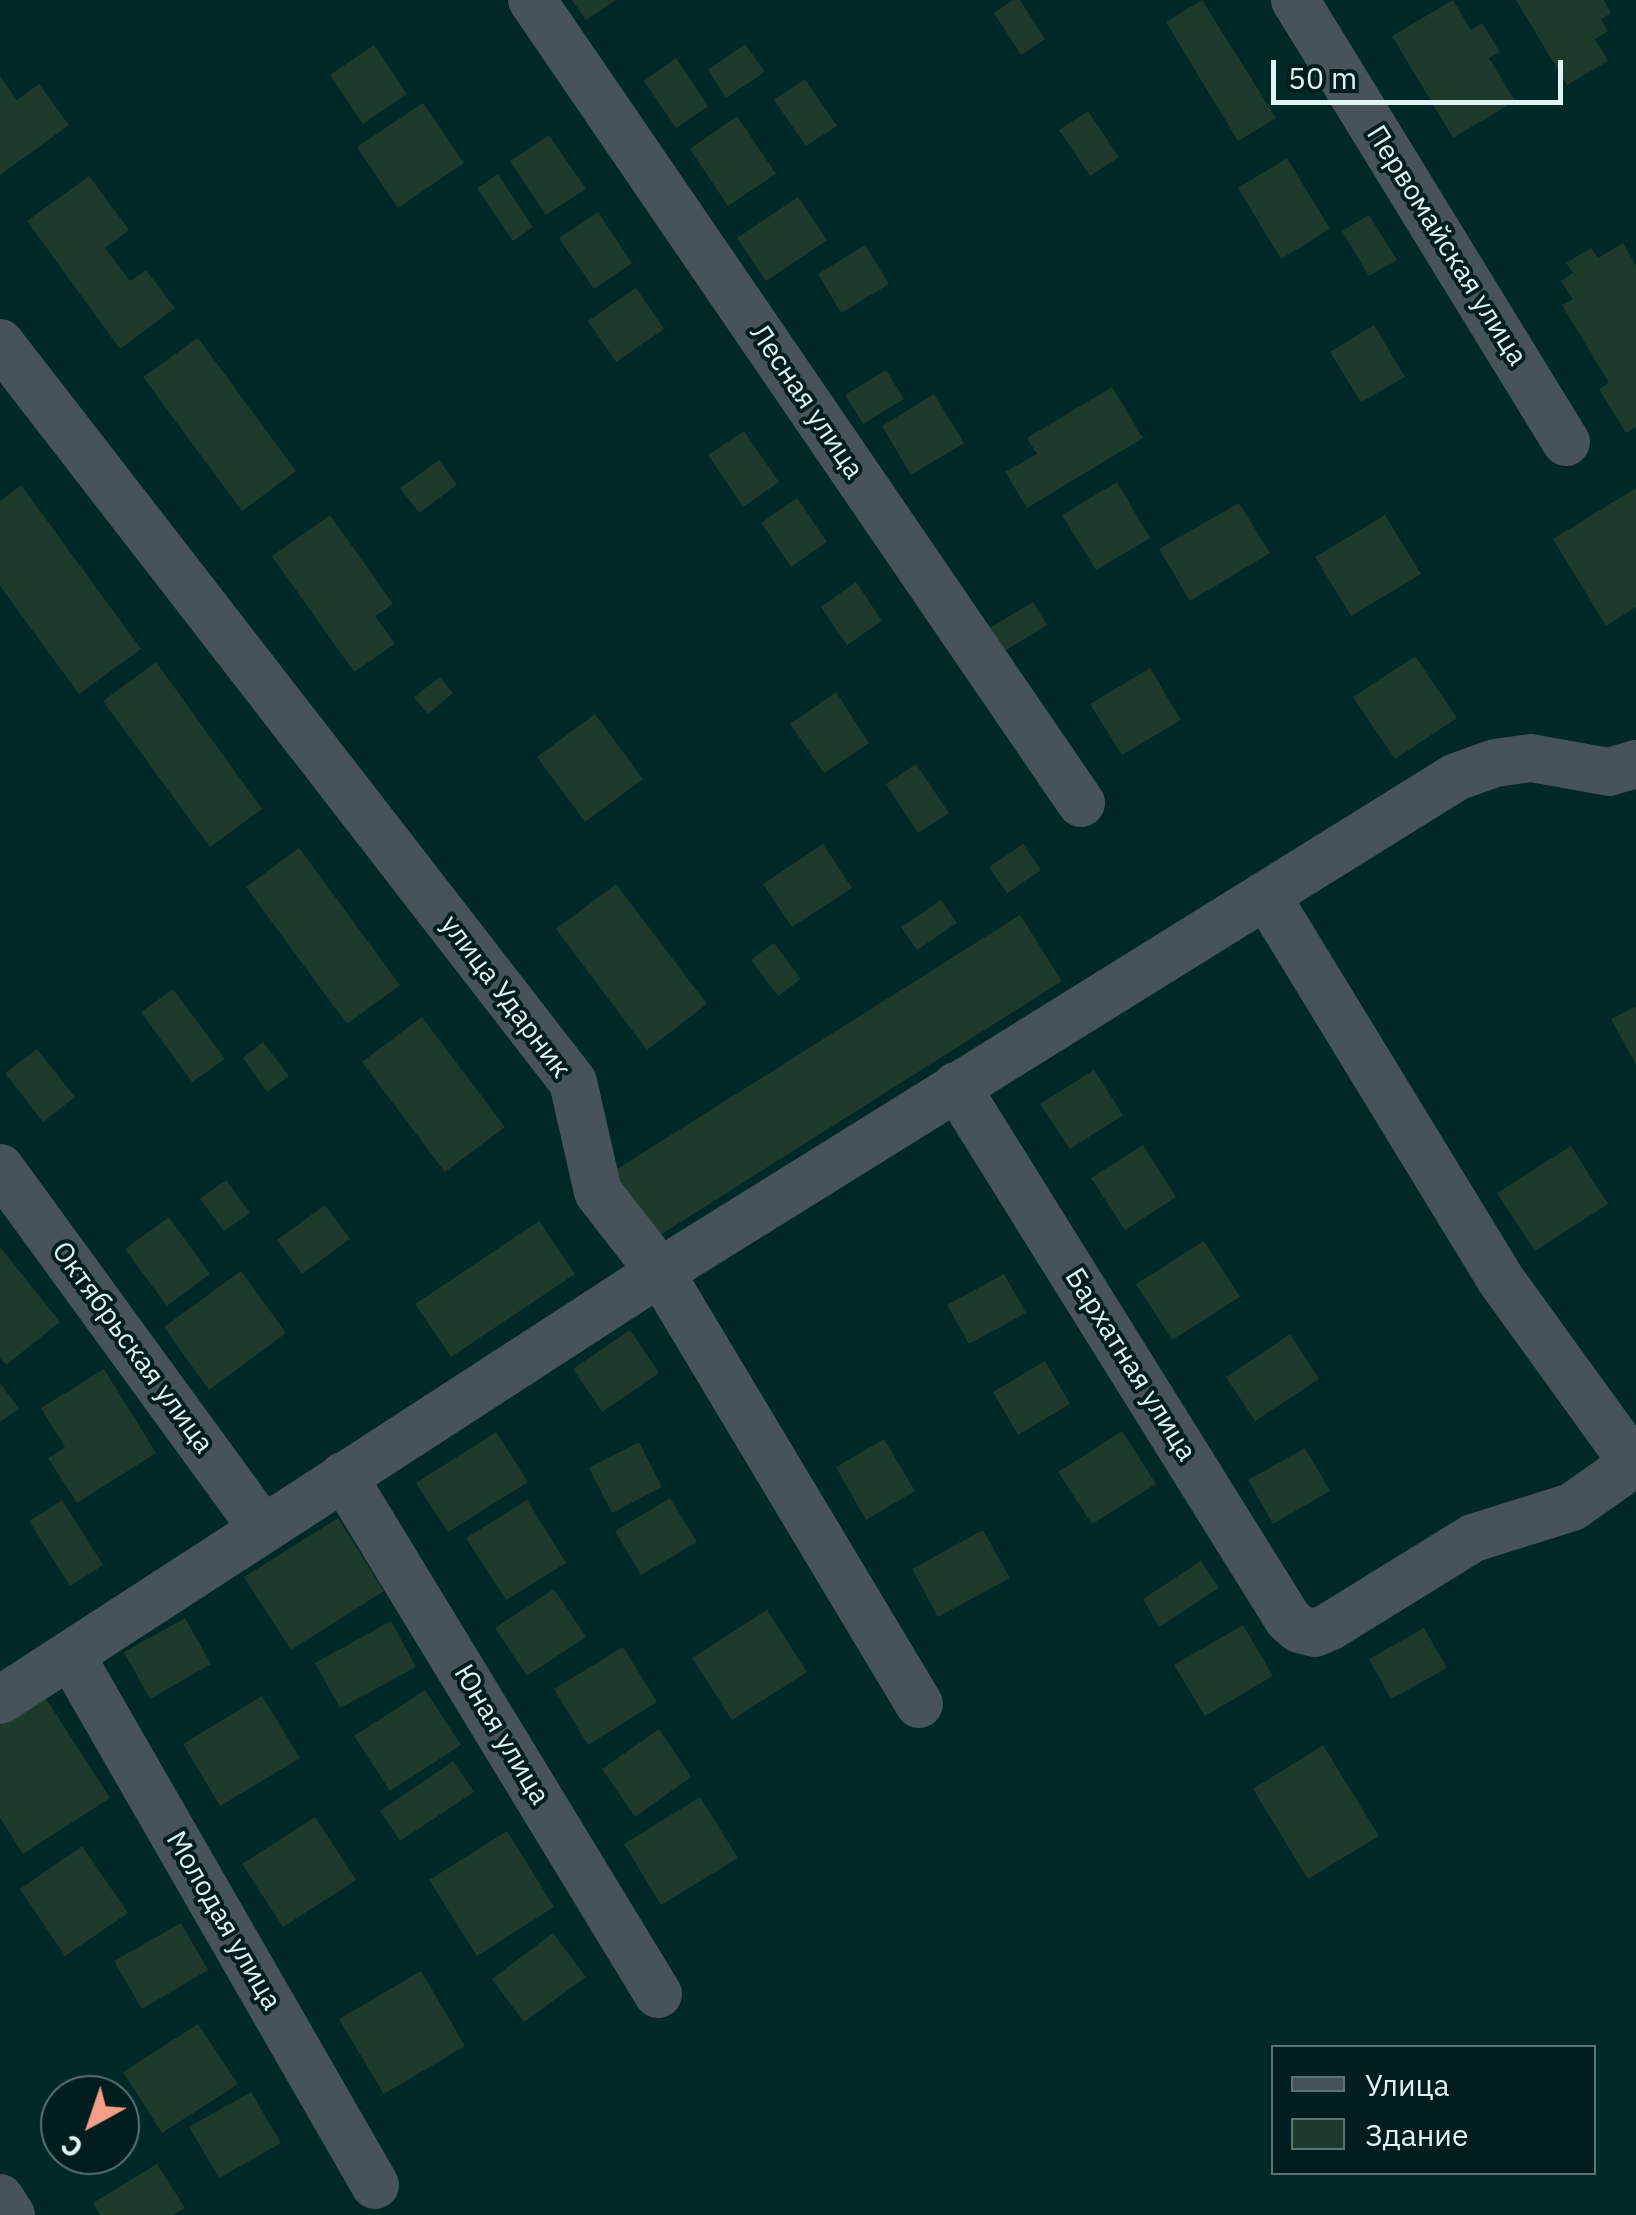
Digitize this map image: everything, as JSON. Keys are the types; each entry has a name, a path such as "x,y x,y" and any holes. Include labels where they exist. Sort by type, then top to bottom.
{"street":[{"name":"Лесная улица","path":"532,0 1081,804"},
{"name":"Первомайская улица","path":"1295,0 1566,442"},
{"name":"улица Ударник","path":"0,343 572,1082 598,1192 660,1272 920,1704"},
{"path":"0,1700 660,1272 1456,777 1495,763 1531,758 1609,772 1636,764"},
{"path":"1266,894 1501,1280 1635,1463"},
{"name":"Бархатная улица","path":"956,1086 1288,1619 1299,1629 1314,1633 1330,1628 1473,1538 1572,1507 1635,1463"},
{"name":"Октябрьская улица","path":"0,1168 264,1529"},
{"name":"Юная улица","path":"344,1476 658,1994"},
{"name":"Молодая улица","path":"71,1656 375,2185"},
{"path":"0,2198 11,2215"}],"building":[{"path":"572,0 616,0 586,20"},
{"path":"1013,0 1020,0 1045,39 1021,55 994,13"},
{"path":"1202,0 1276,118 1238,141 1166,22"},
{"path":"1453,0 1471,30 1482,23 1500,52 1489,58 1515,101 1453,138 1392,36"},
{"path":"1516,0 1604,0 1611,13 1601,19 1608,31 1595,39 1608,61 1567,85"},
{"path":"745,44 765,72 726,98 708,70"},
{"path":"374,45 407,94 363,124 330,75"},
{"path":"676,58 708,106 676,128 644,81"},
{"path":"0,76 17,100 39,84 69,125 0,175"},
{"path":"805,79 837,126 806,146 774,100"},
{"path":"423,103 464,163 398,208 357,147"},
{"path":"1088,111 1119,157 1090,176 1059,130"},
{"path":"737,116 776,174 728,206 690,149"},
{"path":"549,135 586,189 546,215 510,161"},
{"path":"1287,158 1330,229 1281,259 1238,188"},
{"path":"498,174 533,227 513,241 477,188"},
{"path":"89,176 129,230 105,248 130,281 146,270 175,308 120,349 27,221"},
{"path":"798,197 827,240 766,281 737,238"},
{"path":"598,212 632,263 594,289 559,238"},
{"path":"1369,215 1397,260 1369,276 1342,231"},
{"path":"1623,243 1636,265 1636,427 1626,433 1599,389 1609,383 1562,305 1573,299 1561,281 1573,273 1566,263 1591,248 1598,258"},
{"path":"865,245 889,284 841,313 818,274"},
{"path":"636,288 664,329 616,362 588,321"},
{"path":"1374,325 1405,377 1361,402 1330,352"},
{"path":"198,338 296,471 242,511 143,377"},
{"path":"886,370 904,399 863,424 845,395"},
{"path":"1112,387 1143,438 1027,508 1005,472 1037,454 1027,438"},
{"path":"934,394 964,443 911,475 882,426"},
{"path":"744,431 779,482 743,507 708,455"},
{"path":"439,460 457,485 419,513 400,488"},
{"path":"1117,482 1150,538 1096,570 1062,515"},
{"path":"21,485 141,649 79,694 0,586 0,501"},
{"path":"1636,488 1636,607 1606,626 1553,539"},
{"path":"797,498 827,542 791,567 761,523"},
{"path":"1239,503 1270,553 1190,601 1159,549"},
{"path":"330,515 393,604 375,616 395,644 354,672 272,556"},
{"path":"1385,515 1421,574 1351,616 1315,557"},
{"path":"856,582 882,621 847,645 821,607"},
{"path":"1033,602 1047,625 1003,652 988,629"},
{"path":"1415,656 1457,718 1395,759 1353,697"},
{"path":"156,662 262,809 210,847 103,701"},
{"path":"1150,668 1181,720 1122,755 1090,704"},
{"path":"440,677 453,693 428,714 414,697"},
{"path":"836,692 869,743 824,773 790,724"},
{"path":"595,714 643,779 585,822 537,757"},
{"path":"916,764 949,813 918,833 886,784"},
{"path":"823,844 852,888 792,927 763,884"},
{"path":"1023,844 1041,870 1007,893 989,867"},
{"path":"299,848 400,985 347,1024 246,887"},
{"path":"616,884 707,1004 647,1050 556,929"},
{"path":"941,900 957,923 917,950 901,927"},
{"path":"1020,915 1062,981 649,1242 606,1176"},
{"path":"774,943 801,979 778,996 751,960"},
{"path":"173,989 225,1059 192,1082 141,1012"},
{"path":"1636,1006 1636,1065 1611,1019"},
{"path":"422,1017 505,1127 445,1172 362,1062"},
{"path":"263,1042 289,1076 267,1092 243,1058"},
{"path":"37,1049 75,1097 43,1122 5,1073"},
{"path":"1094,1070 1123,1115 1070,1149 1040,1104"},
{"path":"1143,1145 1176,1197 1125,1230 1091,1178"},
{"path":"1571,1146 1608,1204 1535,1251 1497,1193"},
{"path":"226,1180 250,1213 224,1231 200,1199"},
{"path":"325,1205 350,1239 302,1274 277,1240"},
{"path":"169,1217 210,1274 167,1306 125,1249"},
{"path":"539,1221 575,1274 451,1357 415,1304"},
{"path":"1204,1241 1240,1297 1172,1340 1136,1284"},
{"path":"0,1247 60,1322 6,1365 0,1358"},
{"path":"241,1271 286,1333 209,1390 164,1327"},
{"path":"1004,1274 1026,1313 969,1344 947,1305"},
{"path":"630,1330 659,1373 602,1412 573,1369"},
{"path":"1290,1334 1319,1379 1255,1421 1226,1377"},
{"path":"1045,1361 1070,1404 1018,1435 993,1392"},
{"path":"104,1369 156,1453 77,1503 48,1458 65,1447 41,1408"},
{"path":"0,1383 19,1409 0,1422"},
{"path":"1122,1431 1156,1484 1092,1524 1058,1472"},
{"path":"496,1432 528,1482 448,1532 416,1483"},
{"path":"884,1439 915,1491 866,1520 836,1467"},
{"path":"639,1442 662,1487 612,1513 589,1468"},
{"path":"1305,1448 1330,1491 1273,1524 1248,1480"},
{"path":"670,1498 697,1542 641,1575 615,1531"},
{"path":"62,1500 103,1565 70,1586 29,1521"},
{"path":"527,1500 566,1563 506,1600 466,1538"},
{"path":"338,1518 384,1591 291,1650 244,1577"},
{"path":"983,1530 1010,1578 938,1617 912,1569"},
{"path":"1201,1561 1219,1588 1159,1627 1143,1599"},
{"path":"554,1589 586,1637 527,1676 495,1628"},
{"path":"767,1610 807,1672 732,1720 692,1658"},
{"path":"185,1618 211,1664 150,1699 124,1652"},
{"path":"391,1621 416,1667 340,1708 315,1663"},
{"path":"1243,1625 1273,1676 1205,1716 1174,1665"},
{"path":"1424,1628 1447,1668 1391,1699 1369,1659"},
{"path":"623,1647 657,1702 588,1745 554,1689"},
{"path":"425,1690 461,1745 390,1791 354,1736"},
{"path":"262,1696 300,1758 220,1806 183,1744"},
{"path":"45,1697 110,1798 23,1854 0,1818 0,1725"},
{"path":"659,1729 691,1777 635,1817 602,1769"},
{"path":"1323,1745 1379,1836 1308,1879 1253,1789"},
{"path":"453,1761 474,1792 400,1841 380,1811"},
{"path":"700,1797 738,1858 661,1905 624,1844"},
{"path":"315,1817 356,1880 283,1927 242,1864"},
{"path":"507,1831 554,1907 477,1956 429,1880"},
{"path":"82,1846 128,1913 65,1956 20,1889"},
{"path":"181,1923 208,1970 142,2009 114,1961"},
{"path":"553,1933 586,1977 524,2022 492,1979"},
{"path":"421,1971 465,2046 384,2094 339,2019"},
{"path":"198,2024 238,2084 162,2133 140,2099 140,2075 123,2072"},
{"path":"251,2092 281,2143 219,2178 189,2127"},
{"path":"157,2164 185,2208 174,2215 100,2215 93,2203"}]}
